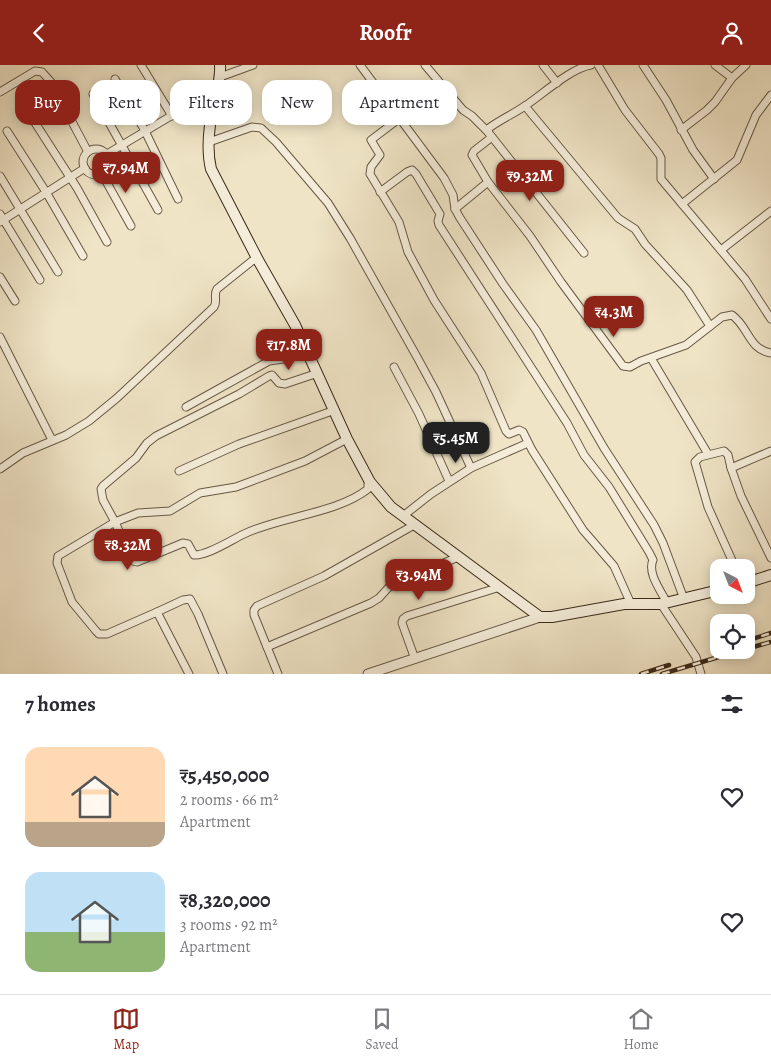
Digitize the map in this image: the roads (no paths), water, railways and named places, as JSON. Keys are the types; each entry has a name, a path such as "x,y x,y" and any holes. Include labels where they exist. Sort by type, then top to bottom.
{"main road":[{"path":"219,80 220,65"},
{"path":"210,125 209,159 211,169 295,325 347,439 370,482 391,507 540,617 552,617 609,606 664,603 710,592"},
{"path":"755,580 771,575"}],"street":[{"path":"141,65 170,113"},
{"path":"220,77 253,65"},
{"path":"360,65 371,80"},
{"path":"424,65 463,110 490,134 584,253"},
{"path":"543,65 557,83"},
{"path":"591,65 581,68 490,127 490,134 472,155 488,183 534,241 620,363 628,368 686,345 722,317 732,315 737,319 755,345 762,351 771,353"},
{"path":"598,65 625,110 659,154 661,158 661,179 745,279 771,319"},
{"path":"643,65 666,99 693,150 714,179"},
{"path":"715,65 732,78"},
{"path":"681,130 703,114 715,102 732,78 746,65"},
{"path":"0,92 35,71 42,72 50,82 88,152"},
{"path":"115,79 145,131 178,199"},
{"path":"682,204 740,156 756,115 771,96"},
{"path":"525,106 618,218 635,229 645,244 687,290 710,326"},
{"path":"108,154 170,117"},
{"path":"37,125 70,177 107,242"},
{"path":"111,125 158,209"},
{"path":"391,125 370,141 380,153 370,172 399,222 408,252 434,300 481,373 506,431 509,435 519,430 522,431 583,529 614,567 631,604"},
{"path":"405,125 444,177 453,195 455,209 489,264 536,330 604,448 654,525 664,543 684,599"},
{"path":"209,142 252,127 261,128 276,142 328,203 354,245 422,366 471,468"},
{"path":"7,131 46,192 83,256"},
{"path":"99,149 108,154 109,166 102,173 93,174 85,168 83,161 88,152 99,149"},
{"path":"40,280 1,218 21,208 85,168"},
{"path":"380,192 407,172 412,170 416,174 439,211 439,225 456,253 567,423 584,455 609,487 649,552 653,561 650,566 664,603 696,657 701,674"},
{"path":"102,173 132,226"},
{"path":"0,176 58,271"},
{"path":"455,209 488,183"},
{"path":"721,250 771,211"},
{"path":"0,469 23,453 66,435 90,421 117,399 214,307 217,302 215,294 217,289 257,257"},
{"path":"0,277 15,301"},
{"path":"0,337 2,346 52,440"},
{"path":"186,407 269,361 283,359 306,347"},
{"path":"651,358 708,455"},
{"path":"394,367 419,413 449,481"},
{"path":"318,373 284,384 279,383 272,375 269,376 239,394 156,436 147,443 136,458 101,489 103,500 134,562 184,543 188,544 194,555 199,555 246,533 353,498 367,490 369,488 368,483 370,482"},
{"path":"178,471 239,444 335,410"},
{"path":"223,674 190,599 182,600 134,623 102,634 96,631 72,602 57,563 58,556 115,521 138,513 170,511 200,493 236,487 305,461 347,439"},
{"path":"403,517 449,481 471,468 528,443"},
{"path":"731,559 708,507 695,466 697,459 724,451 728,455 741,496 771,558"},
{"path":"731,468 771,451"},
{"path":"278,674 254,615 254,610 257,606 324,576 414,525"},
{"path":"267,647 371,603 379,598 389,587 458,557"},
{"path":"415,659 402,623 403,619 407,616 500,587"},
{"path":"157,612 189,674"},
{"path":"368,674 540,617"}],"railway":[{"path":"755,638 771,633"},
{"path":"755,646 771,642"},
{"path":"662,674 712,659"},
{"path":"641,674 669,665"}]}
